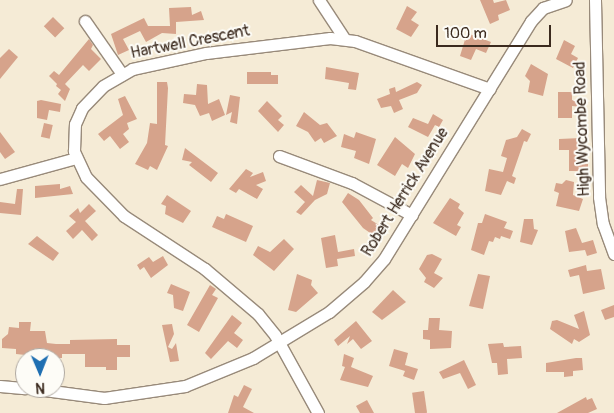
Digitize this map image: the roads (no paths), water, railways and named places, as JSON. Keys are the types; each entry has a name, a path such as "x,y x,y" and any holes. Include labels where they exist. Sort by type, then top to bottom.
{"street":[{"path":"319,0 344,38"},
{"name":"Robert Herrick Avenue","path":"65,393 104,398 168,389 213,376 280,343 329,312 364,282 384,259 537,14 552,3 566,0"},
{"name":"High Wycombe Road","path":"595,0 599,197 603,224 614,254"},
{"path":"86,21 122,74"},
{"name":"Hartwell Crescent","path":"318,413 280,343 263,320 232,290 114,207 86,177 76,158 75,124 82,108 94,93 122,74 143,66 206,53 344,38 490,89"},
{"path":"279,156 352,183 412,215"},
{"path":"0,179 76,158"},
{"path":"0,386 15,387"}]}
